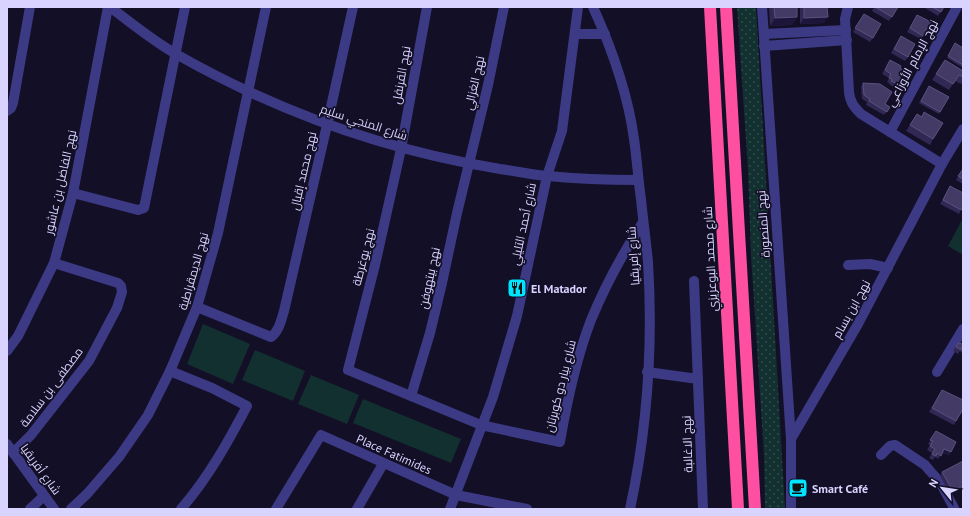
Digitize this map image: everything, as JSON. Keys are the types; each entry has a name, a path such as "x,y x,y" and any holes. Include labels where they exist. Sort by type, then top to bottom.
{"highway":[{"name":"شارع محمد البوعزيزي","path":"710,7 738,509"},
{"path":"726,7 755,509"}],"street":[{"path":"7,111 11,108 13,103 30,7"},
{"name":"شارع المنجي سليم","path":"109,7 175,53 247,92 327,125 401,149 468,164 546,176 596,180 638,180"},
{"name":"نهج الفاضل بن عاشور","path":"7,351 18,336 54,263 73,193 109,7"},
{"path":"73,193 138,210 144,208 185,7"},
{"name":"نهج الديمقراطية","path":"71,509 87,494 119,457 148,415 170,371 197,307 218,233 266,7"},
{"name":"نهج محمد إقبال","path":"197,307 271,337 275,334 284,311 353,7"},
{"name":"نهج القرنفل","path":"401,149 428,7"},
{"name":"نهج الغزالي","path":"468,164 488,85 504,7"},
{"name":"شارع أحمد التليلي","path":"450,509 493,397 517,316 546,176 562,131 578,7"},
{"name":"شارع إفريقيا","path":"595,7 617,69 627,105 634,139 648,262 649,299 644,423 637,478 630,509"},
{"name":"نهج المنصورة","path":"762,7 791,439"},
{"path":"844,7 850,100 854,107 861,114 942,164"},
{"path":"845,19 848,7"},
{"name":"نهج الإمام الأوزاعي","path":"890,132 957,7"},
{"path":"575,34 605,34"},
{"path":"764,34 846,35"},
{"path":"764,46 846,35"},
{"name":"نهج ابن بسام","path":"791,439 858,324 942,164 963,128"},
{"name":"نهج يوغرطة","path":"348,370 375,265 401,149"},
{"name":"نهج بيتهوفن","path":"411,396 430,333 468,164"},
{"name":"شارع بيار دو كوبرتان","path":"348,370 481,425 560,442 572,380 591,320 624,253 643,222"},
{"name":"مصطفى بن سلامة","path":"13,453 31,436 89,361 117,308 122,292 118,283 54,263"},
{"path":"848,265 870,264 888,268"},
{"name":"نهج الاغالبة","path":"694,281 703,509"},
{"path":"937,372 963,328"},
{"path":"170,371 212,388 247,406 226,445 191,498 181,509"},
{"path":"647,372 698,378"},
{"name":"Place Fatimides","path":"276,509 321,435 383,464 456,495 527,509"},
{"path":"791,439 791,509"},
{"name":"شارع أفريقيا","path":"7,444 54,509"},
{"path":"881,455 890,446 895,446 921,463 940,482 953,508 963,503"},
{"path":"357,509 383,464"},
{"path":"30,509 44,496"}],"green space":[{"path":"737,7 756,7 785,509 765,509 764,456"},
{"path":"963,218 963,255 948,246"},
{"path":"203,324 250,344 233,384 187,364"},
{"path":"255,350 305,371 293,401 242,380"},
{"path":"311,375 359,395 347,424 298,404"},
{"path":"363,399 461,439 451,463 353,423"}],"building":[{"path":"774,7 797,7 797,17 775,18"},
{"path":"804,7 827,7 828,17 804,18"},
{"path":"875,7 898,7 892,17"},
{"path":"932,7 944,7 941,12"},
{"path":"864,14 881,24 873,38 855,28"},
{"path":"917,15 931,22 923,36 910,28"},
{"path":"901,36 915,44 908,57 894,49"},
{"path":"955,43 963,48 963,65 948,56"},
{"path":"890,60 901,66 900,68 905,71 898,84 891,81 892,79 889,78 891,74 885,70"},
{"path":"945,60 963,71 963,77 959,75 953,84 936,74"},
{"path":"863,83 880,84 892,92 885,104 890,107 887,112 869,101 870,99 864,95"},
{"path":"929,86 949,97 940,112 921,101"},
{"path":"924,112 943,123 933,139 910,125 917,114 922,117"},
{"path":"963,169 963,179 958,176"},
{"path":"950,186 963,193 963,207 961,210 943,200"},
{"path":"963,342 963,348 962,347 961,350 956,347 958,343 962,344"},
{"path":"942,390 963,400 963,409 956,421 932,408"},
{"path":"936,431 956,442 951,452 944,449 941,456 937,453 936,456 932,454 935,449 930,446 933,441 930,440"},
{"path":"963,461 963,486 953,491 942,472"}],"place":[{"name":"El Matador","path":"517,288"},
{"name":"Smart Café","path":"798,488"}]}
